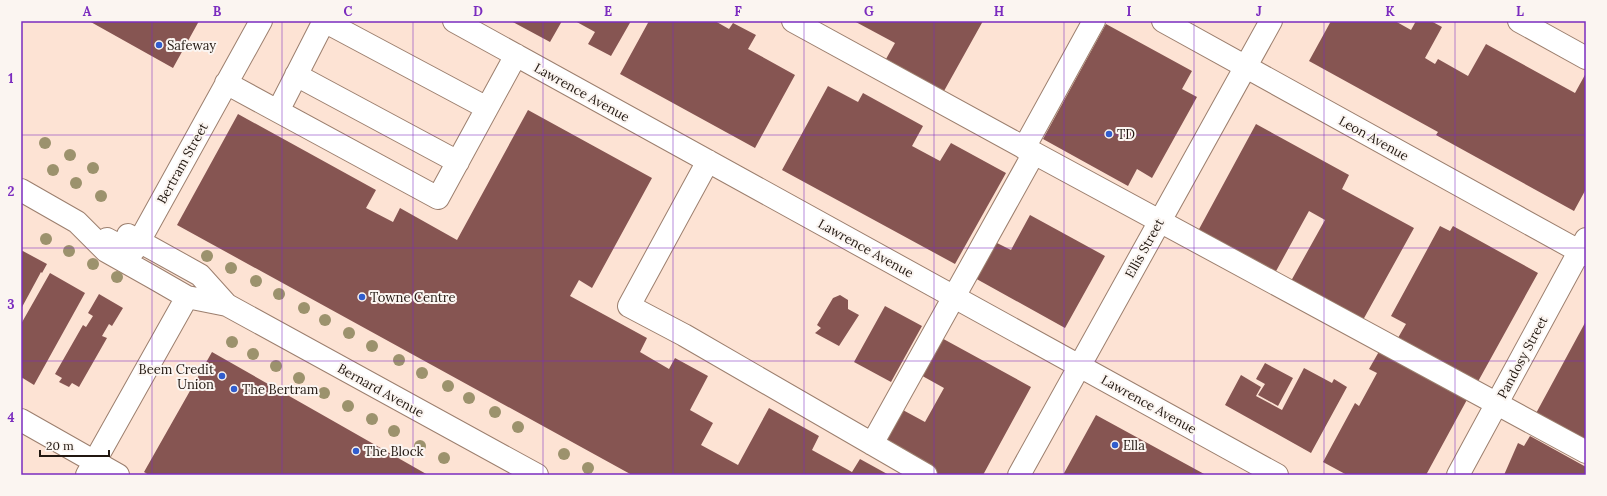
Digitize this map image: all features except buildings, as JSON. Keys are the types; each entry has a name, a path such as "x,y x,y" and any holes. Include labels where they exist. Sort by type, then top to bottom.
{"street":[{"name":"Bertram Street","path":"140,241 261,21"},
{"path":"278,112 324,21 487,108"},
{"name":"Lawrence Avenue","path":"454,21 1277,475"},
{"path":"793,21 1029,151 1586,452"},
{"path":"872,444 954,297 1094,21"},
{"name":"Leon Avenue","path":"1163,21 1584,248"},
{"name":"Ellis Street","path":"1019,475 1271,21"},
{"path":"1519,21 1586,58"},
{"path":"226,83 438,198 516,55"},
{"path":"296,75 458,162"},
{"path":"708,161 629,306 684,335 926,475"},
{"name":"Bernard Avenue","path":"21,190 78,222 106,251 187,297 227,305 537,475"},
{"name":"Bernard Avenue","path":"78,222 116,228 140,241 200,275 227,305"},
{"name":"Pandosy Street","path":"1458,475 1584,248"},
{"path":"91,468 187,297"},
{"path":"21,420 91,468 118,475"}],"place":[{"name":"Safeway","path":"159,45"},
{"name":"TD","path":"1109,134"},
{"name":"Towne Centre","path":"362,297"},
{"name":"Beem Credit Union","path":"222,376"},
{"name":"The Bertram","path":"234,389"},
{"name":"Ella","path":"1115,445"},
{"name":"The Block","path":"356,451"}]}
